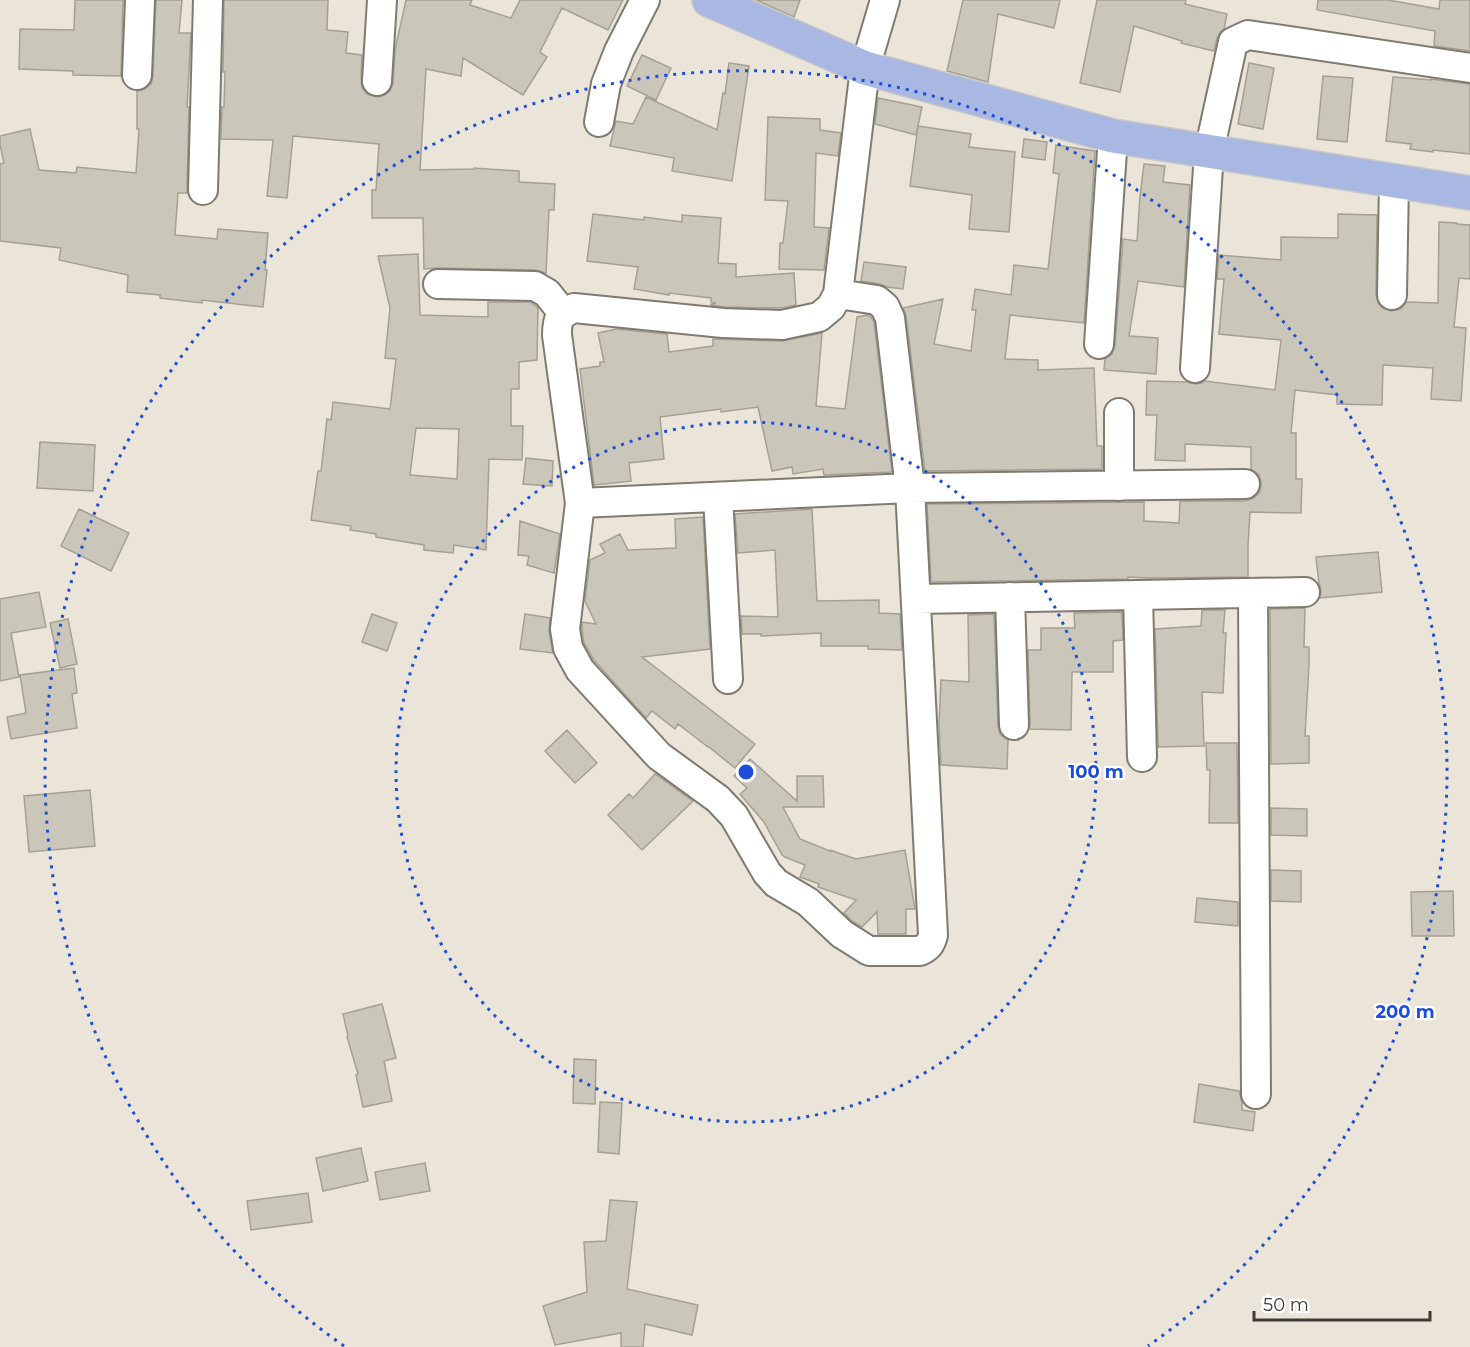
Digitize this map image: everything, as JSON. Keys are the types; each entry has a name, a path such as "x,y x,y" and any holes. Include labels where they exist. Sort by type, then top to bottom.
{"main road":[{"path":"709,0 865,68 1113,136 1470,193"}],"street":[{"path":"137,75 140,0"},
{"path":"203,190 208,0"},
{"path":"377,81 382,0"},
{"path":"599,122 606,84 619,51 645,0"},
{"path":"838,294 877,300 885,307 890,318 910,489 933,935 931,943 920,951 869,951 842,934 808,902 776,883 767,873 734,816 717,799 660,756 580,670 568,648 565,629 580,503 557,322 563,313 574,308 723,323 782,326 819,317 831,307 838,294 865,68 885,0"},
{"path":"1195,368 1209,152 1233,42 1248,35 1470,68"},
{"path":"1099,344 1113,136"},
{"path":"1392,295 1395,181"},
{"path":"438,284 535,286 547,293 563,313"},
{"path":"1119,413 1119,486"},
{"path":"580,503 910,489 1245,484"},
{"path":"718,497 728,679"},
{"path":"916,599 1305,592"},
{"path":"1253,593 1256,1094"},
{"path":"1138,595 1142,757"},
{"path":"1010,597 1014,725"}],"building":[{"path":"75,0 123,0 121,76 73,75 73,71 19,69 20,29 74,30"},
{"path":"156,0 182,0 179,33 191,33 187,107 189,107 187,193 178,193 175,235 217,239 218,229 268,233 263,307 202,300 202,303 160,298 160,295 127,292 128,275 59,260 61,248 0,241 0,164 4,163 0,136 30,129 39,170 76,173 77,167 136,173 139,129 137,129 137,91 151,84 153,76"},
{"path":"224,0 328,0 327,30 348,32 346,53 362,55 362,88 367,94 377,97 390,91 393,83 395,50 406,0 472,0 470,5 511,18 520,0 623,0 608,30 562,8 540,52 547,57 523,95 463,58 461,76 426,69 420,170 474,168 519,171 519,182 555,184 554,210 549,210 546,273 535,270 424,269 423,218 372,218 372,190 376,190 379,144 293,136 287,198 267,196 273,140 221,139 225,72 223,72"},
{"path":"756,0 800,0 794,17"},
{"path":"963,0 1060,0 1054,28 998,14 988,82 947,71"},
{"path":"1097,0 1186,0 1185,4 1227,14 1224,29 1217,38 1214,51 1181,43 1182,41 1134,26 1120,92 1080,83"},
{"path":"1318,0 1388,0 1439,9 1440,0 1470,0 1470,51 1434,46 1435,31 1317,10"},
{"path":"642,55 671,68 656,100 627,86"},
{"path":"729,63 749,66 732,181 672,171 674,158 610,146 616,121 633,124 646,97 717,130"},
{"path":"1249,63 1274,68 1263,129 1238,124"},
{"path":"1323,76 1353,78 1347,142 1317,139"},
{"path":"1393,77 1470,84 1470,154 1410,149 1411,144 1386,141"},
{"path":"878,98 922,107 916,135 875,124"},
{"path":"768,117 820,119 820,130 841,133 838,156 816,153 814,227 829,228 824,270 779,269 780,243 783,243 788,201 765,200"},
{"path":"918,126 971,134 969,147 1015,152 1009,232 969,229 972,195 910,186"},
{"path":"1024,139 1047,142 1045,160 1022,157"},
{"path":"1056,145 1095,151 1084,323 1010,315 1005,359 1038,360 1038,370 1094,368 1097,446 1102,446 1102,469 925,471 906,316 903,308 943,299 934,344 971,351 976,310 972,310 975,289 1011,295 1014,265 1048,269 1059,174 1053,173"},
{"path":"1144,164 1165,166 1163,182 1190,185 1184,287 1138,281 1129,336 1158,338 1156,374 1104,370 1105,359 1112,354 1115,345 1123,239 1137,241"},
{"path":"593,214 682,222 682,215 721,218 718,263 736,264 736,277 794,273 796,305 781,308 724,307 711,305 716,303 711,302 711,298 669,293 669,295 634,289 638,267 587,261"},
{"path":"1338,214 1377,215 1376,295 1378,303 1384,309 1391,311 1400,309 1407,302 1438,303 1439,222 1470,225 1470,279 1459,278 1454,327 1466,328 1461,401 1431,399 1433,368 1383,365 1382,405 1337,404 1337,395 1295,390 1291,433 1296,433 1296,479 1302,479 1301,513 1250,512 1248,577 1128,577 1128,579 931,582 927,504 1144,502 1144,521 1179,523 1180,501 1245,501 1254,498 1260,492 1261,483 1259,475 1251,469 1251,447 1185,444 1185,461 1155,460 1157,415 1146,415 1147,381 1195,384 1205,381 1275,390 1281,340 1219,334 1224,279 1217,279 1219,255 1281,260 1281,237 1338,238"},
{"path":"418,254 420,315 488,317 488,302 530,302 538,308 537,360 519,362 519,389 511,389 511,426 523,426 522,460 489,459 486,550 454,545 453,553 424,550 424,545 376,537 376,534 350,530 351,526 311,520 318,471 321,471 327,419 331,420 333,402 390,409 396,359 385,358 390,308 378,256","holes":["416,428 459,429 457,479 410,475"]},
{"path":"864,262 906,267 903,289 861,281"},
{"path":"867,315 874,322 892,472 824,475 823,469 793,474 792,467 772,471 758,407 660,417 664,459 629,463 631,481 594,485 580,369 600,366 600,362 604,362 598,333 616,329 667,334 669,352 713,346 713,339 782,341 822,333 816,406 845,409 857,317"},
{"path":"40,442 95,445 93,491 37,488"},
{"path":"526,458 553,461 552,486 523,484"},
{"path":"79,509 129,533 111,571 61,546"},
{"path":"812,509 817,601 879,600 879,613 900,614 902,650 868,649 868,646 821,646 821,633 761,636 761,634 742,634 741,616 778,617 775,550 738,553 735,514"},
{"path":"703,517 710,649 642,657 755,744 735,768 678,724 675,729 652,711 646,718 594,660 584,643 582,629 582,622 596,624 585,601 590,560 605,553 600,544 620,534 628,550 676,548 675,519"},
{"path":"520,521 560,534 554,573 527,565 529,556 518,555"},
{"path":"1378,552 1382,592 1320,598 1316,557"},
{"path":"39,592 46,627 11,633 19,677 0,681 0,599"},
{"path":"1305,608 1304,647 1309,647 1309,665 1305,736 1309,736 1309,763 1271,764 1270,609"},
{"path":"1202,610 1225,610 1223,693 1202,692 1204,746 1158,747 1155,629 1201,626"},
{"path":"1122,612 1123,640 1113,641 1113,672 1072,672 1071,730 1029,729 1028,650 1041,650 1041,628 1075,628 1074,613"},
{"path":"372,614 397,623 387,651 362,642"},
{"path":"525,614 550,618 549,631 553,653 520,649"},
{"path":"994,614 998,726 1000,734 1008,740 1007,769 941,765 939,724 941,680 969,682 968,615"},
{"path":"68,619 77,664 60,668 50,623"},
{"path":"74,668 77,693 72,694 77,728 11,739 7,717 26,713 20,675"},
{"path":"567,730 597,763 575,783 545,751"},
{"path":"1206,743 1237,743 1238,823 1209,823 1210,770 1207,770"},
{"path":"750,759 797,801 797,776 823,776 824,807 783,807 800,839 856,859 905,850 915,909 906,909 906,934 878,934 877,912 862,927 844,913 856,900 818,887 819,884 800,877 805,865 782,855 764,822 740,794 747,788 734,776"},
{"path":"655,774 693,801 642,850 608,815 629,794 633,798"},
{"path":"90,790 95,846 29,852 24,796"},
{"path":"1271,808 1307,809 1307,836 1271,835"},
{"path":"1271,870 1301,871 1301,902 1271,901"},
{"path":"1453,891 1454,936 1412,936 1411,892"},
{"path":"1197,898 1238,902 1238,926 1195,922"},
{"path":"382,1004 396,1058 384,1061 392,1101 363,1107 356,1075 358,1074 343,1014"},
{"path":"574,1059 596,1060 595,1104 573,1103"},
{"path":"1199,1084 1239,1091 1242,1110 1255,1112 1253,1131 1194,1122"},
{"path":"600,1102 622,1103 619,1154 598,1152"},
{"path":"361,1148 368,1181 323,1191 316,1158"},
{"path":"425,1163 430,1191 380,1200 375,1172"},
{"path":"308,1193 312,1222 251,1230 247,1201"},
{"path":"610,1200 637,1202 627,1289 698,1305 692,1335 645,1324 643,1347 621,1347 621,1333 555,1345 543,1306 587,1292 584,1242 606,1241"}]}
